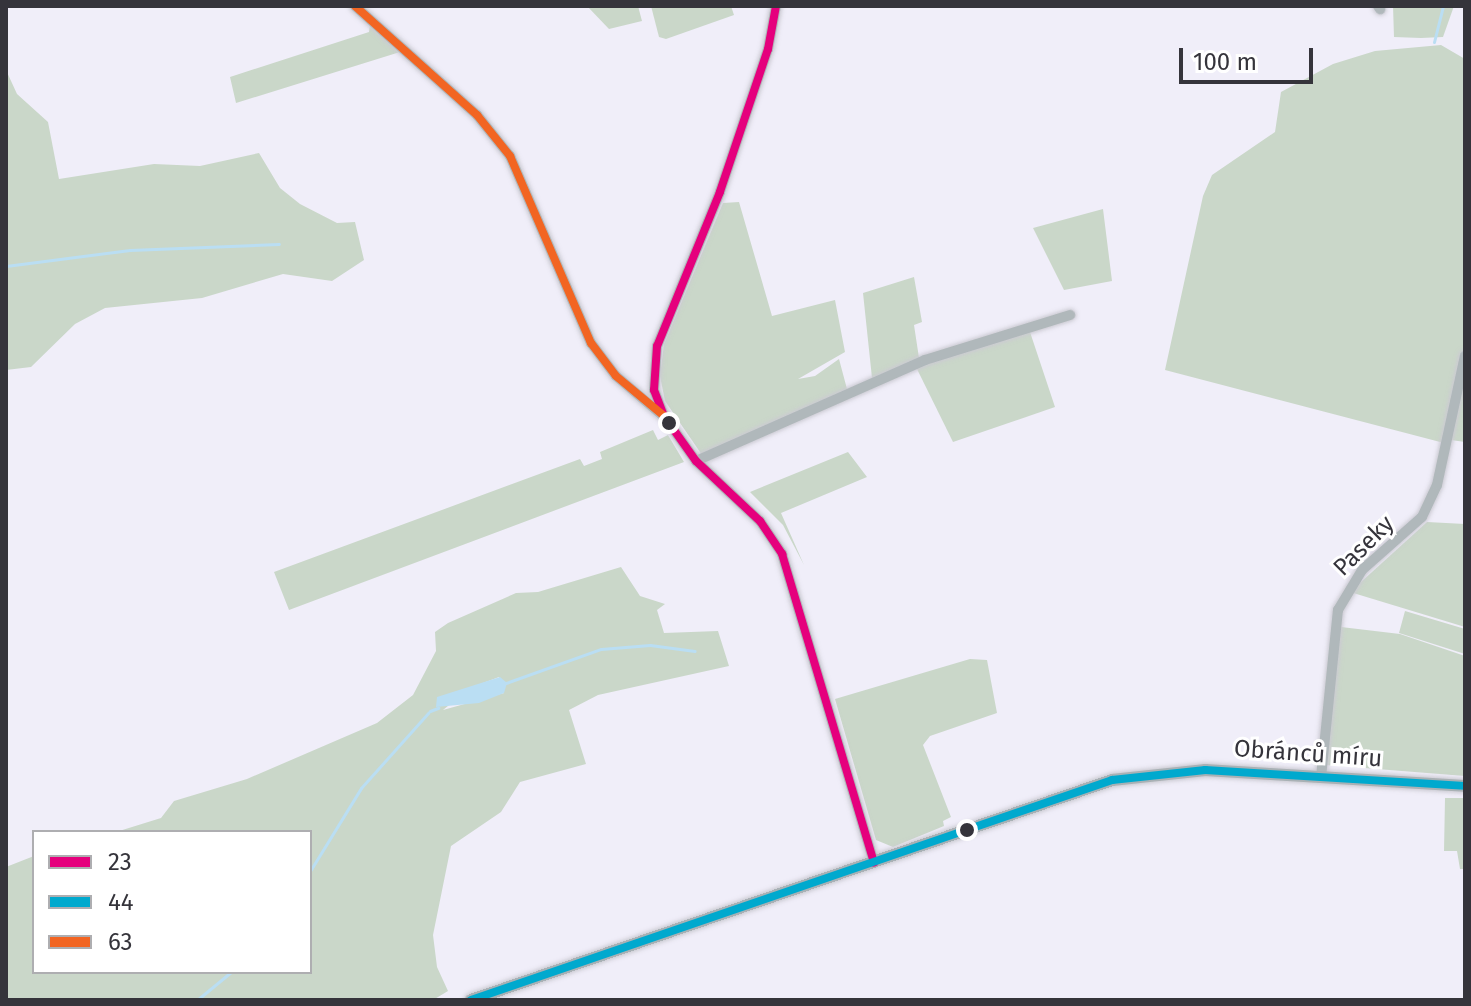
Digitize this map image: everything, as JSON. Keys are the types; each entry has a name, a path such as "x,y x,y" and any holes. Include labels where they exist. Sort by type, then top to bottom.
{"main road":[{"name":"Obránců míru","path":"471,1000 874,863 1079,788 1147,773 1321,777 1465,786"}],"street":[{"path":"355,6 477,115 510,156 591,343 616,376 664,416"},
{"path":"776,6 768,49 725,178 657,346 654,390 664,416 696,461 760,521 782,554 874,863"},
{"path":"696,461 925,360 1070,315"},
{"name":"Paseky","path":"1321,777 1342,597 1362,570 1422,517 1446,446 1465,356"}],"green space":[{"path":"587,6 638,6 642,21 609,29"},
{"path":"651,6 731,6 734,15 666,39 659,37"},
{"path":"1393,6 1454,6 1443,37 1421,38 1394,37"},
{"path":"370,25 400,52 236,103 230,77 369,32"},
{"path":"1441,45 1465,59 1465,350 1444,443 1165,370 1203,196 1212,175 1275,132 1281,92 1333,64 1375,51"},
{"path":"6,70 17,94 48,122 59,179 154,164 200,166 259,153 280,188 300,204 337,223 355,222 364,260 332,281 283,274 202,298 105,308 75,324 31,367 6,370"},
{"path":"739,202 772,316 835,300 845,352 798,379 815,376 839,359 847,389 702,455 665,401 660,376 664,344 723,203"},
{"path":"1103,209 1112,281 1064,290 1033,228"},
{"path":"914,277 922,322 914,325 919,358 872,378 863,293"},
{"path":"1030,332 1055,407 953,442 916,367"},
{"path":"1465,377 1465,442 1451,440"},
{"path":"653,430 658,440 668,435 684,462 289,610 274,572 580,459 584,466 602,459 600,452"},
{"path":"848,452 867,477 781,513 804,565 783,525 750,492"},
{"path":"1427,522 1465,524 1465,627 1350,592"},
{"path":"621,567 640,596 665,604 657,610 664,633 718,631 729,666 598,695 569,710 586,764 520,782 501,812 451,846 433,935 437,967 448,991 433,1000 6,1000 6,867 32,857 32,974 312,974 312,830 122,830 161,818 174,801 247,779 377,723 413,695 436,651 435,632 448,623 516,593 538,592","holes":["499,677 504,693 443,710 470,688"]},
{"path":"1405,611 1465,629 1465,654 1399,633"},
{"path":"1341,627 1400,634 1465,656 1465,776 1326,765"},
{"path":"970,659 987,660 997,713 930,736 923,745 951,817 943,821 944,826 893,847 876,840 835,699"},
{"path":"1445,798 1465,798 1465,869 1460,869 1457,851 1444,851"}],"water":[{"path":"500,677 507,683 504,693 479,703 436,707 437,697"}],"waterway":[{"path":"1434,42 1443,6"},
{"path":"6,266 130,250 279,244"},
{"path":"506,683 601,649 650,645 695,651"},
{"path":"430,711 438,708"},
{"path":"312,868 361,788 428,713"},
{"path":"197,1000 229,974"}],"transit line":[{"name":"63","path":"355,6 477,115 510,156 591,343 616,376 664,416"},
{"name":"23","path":"776,6 768,49 720,192 657,346 654,390 664,416 696,461 760,521 782,554 874,863"},
{"name":"44","path":"471,1000 1112,780 1205,770 1465,786"}]}
